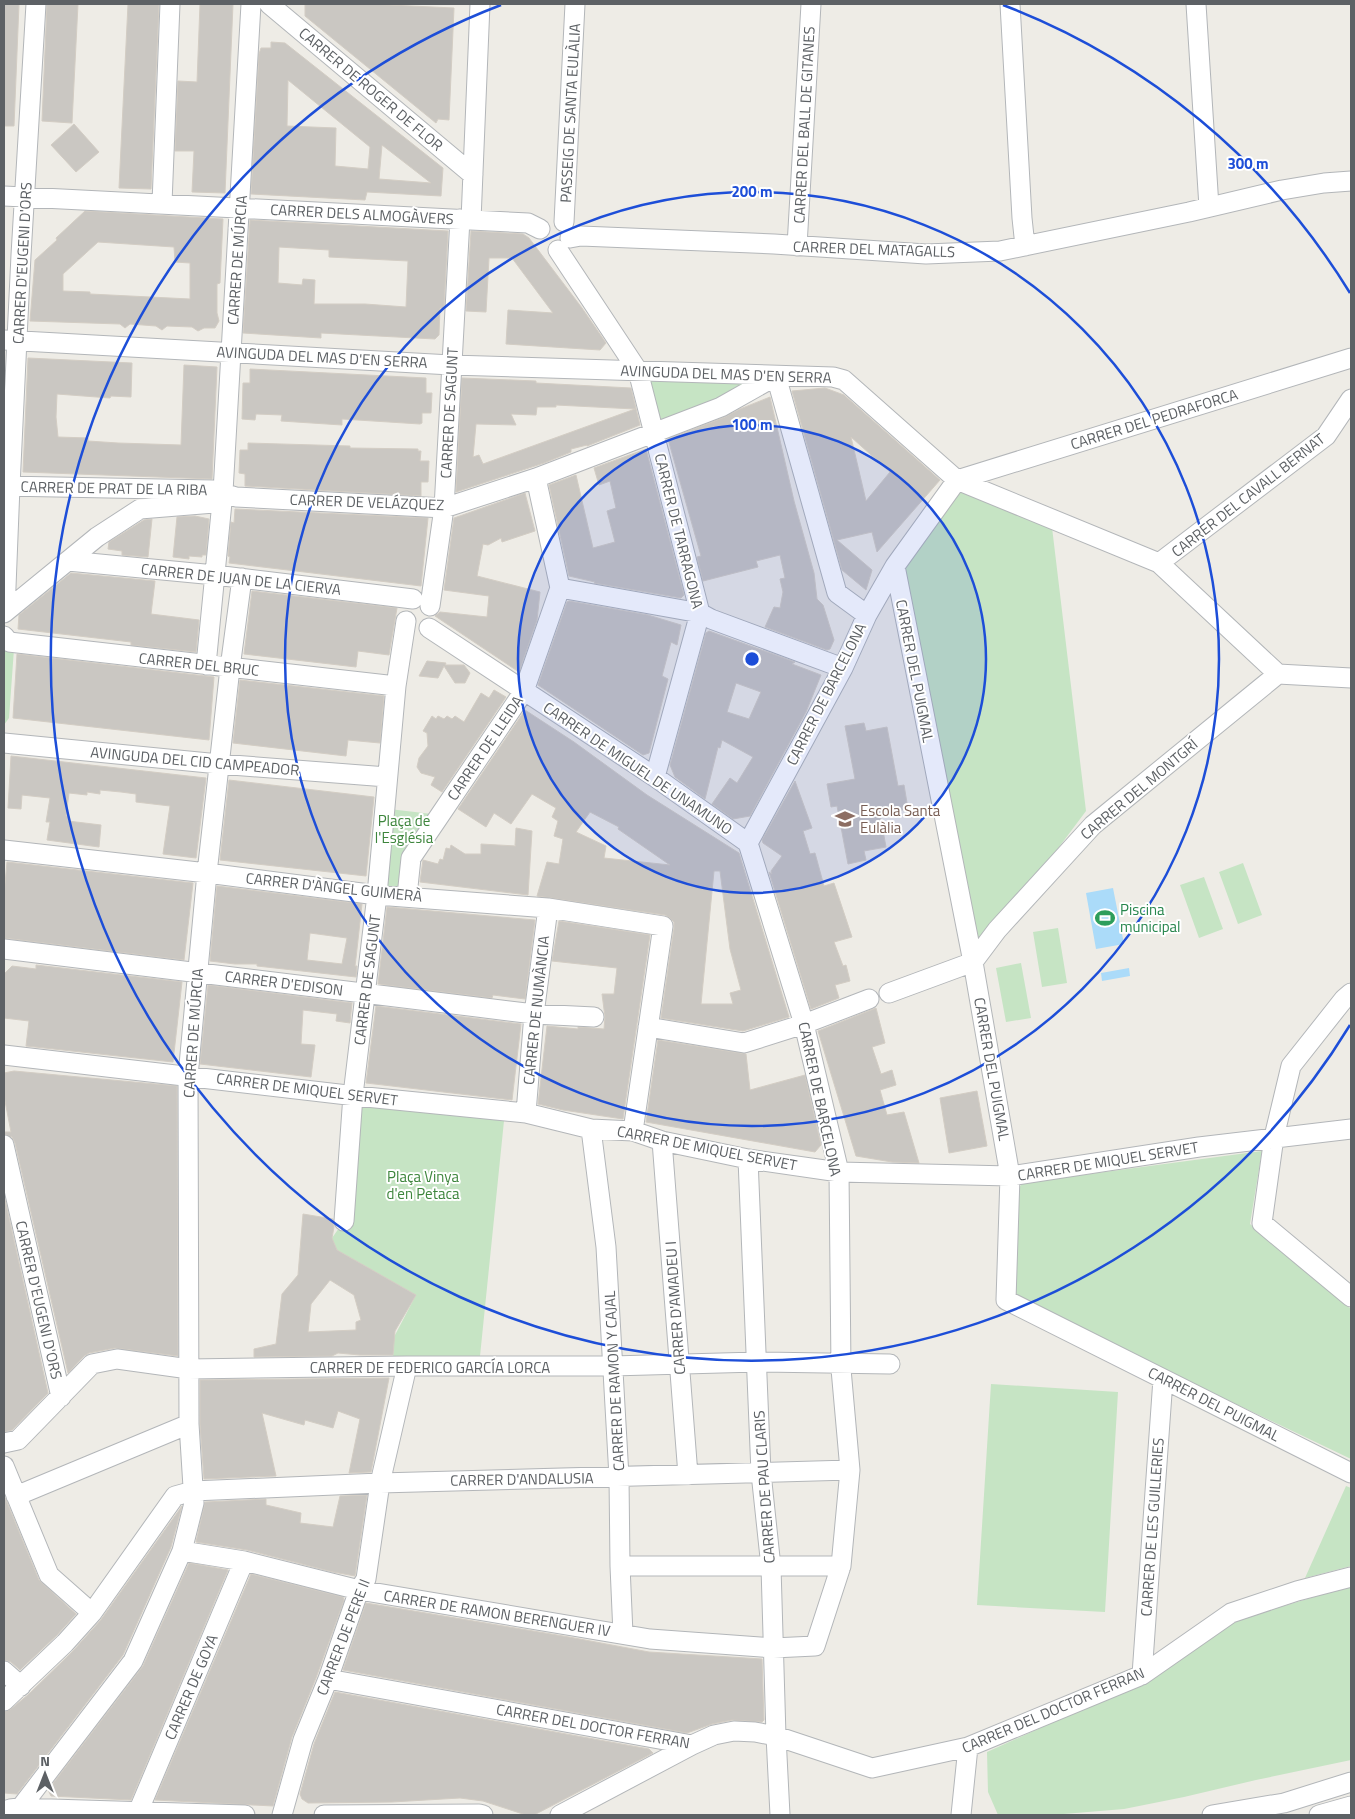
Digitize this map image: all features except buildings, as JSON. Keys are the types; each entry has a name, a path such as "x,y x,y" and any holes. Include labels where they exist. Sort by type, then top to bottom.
{"street":[{"name":"CARRER D'EUGENI D'ORS","path":"5,612 11,340 24,198 36,4"},
{"path":"162,203 170,4"},
{"name":"CARRER DE MÚRCIA","path":"206,665 223,492 251,4"},
{"name":"CARRER DE ROGER DE FLOR","path":"269,4 473,175"},
{"path":"466,219 473,175 480,4"},
{"name":"PASSEIG DE SANTA EULÀLIA","path":"564,237 575,4"},
{"name":"CARRER DEL BALL DE GITANES","path":"797,246 810,4"},
{"path":"1010,4 1025,246"},
{"path":"1196,4 1209,207"},
{"name":"CARRER DEL MATAGALLS","path":"564,237 581,236 797,246 926,254 1000,251 1282,190 1324,183 1351,181"},
{"name":"CARRER DELS ALMOGÀVERS","path":"4,196 466,219 528,223 540,229"},
{"name":"CARRER DE SAGUNT","path":"422,603 444,508 451,365 466,219"},
{"path":"564,237 547,249 542,245 539,238 542,224 549,220 559,220 564,237 638,371"},
{"name":"AVINGUDA DEL MAS D'EN SERRA","path":"11,340 451,365 776,376 833,376 844,380 957,480 1159,563 1278,674"},
{"name":"CARRER DEL PEDRAFORCA","path":"957,480 1351,358"},
{"name":"CARRER DE TARRAGONA","path":"638,371 700,613 655,777"},
{"name":"CARRER DE VELÁZQUEZ","path":"223,492 236,497 444,508 536,478 721,407 776,376"},
{"name":"CARRER DE BARCELONA","path":"776,376 837,593 867,615"},
{"name":"CARRER DEL CAVALL BERNAT","path":"1159,563 1326,436 1351,399"},
{"path":"536,478 560,588 700,613 711,619 843,668"},
{"path":"895,566 957,480"},
{"name":"CARRER DE PRAT DE LA RIBA","path":"7,486 213,490 223,492"},
{"path":"5,612 97,537 140,509 214,503 223,492"},
{"name":"CARRER DE JUAN DE LA CIERVA","path":"68,561 215,574 422,603"},
{"name":"CARRER DE BARCELONA","path":"815,1646 841,1566 850,1470 841,1364 839,1172 804,1024 748,843 843,668 867,615 895,566"},
{"name":"CARRER DEL PUIGMAL","path":"895,566 973,962 1010,1176 1006,1300 1351,1473"},
{"name":"CARRER DE MÚRCIA","path":"12,1811 133,1661 182,1551 194,1503 189,1424 188,1076 207,873 242,578"},
{"name":"CARRER DE LLEIDA","path":"407,896 412,858 524,691 560,588"},
{"path":"422,603 431,622 429,628 425,631 408,627 406,621 406,609 422,603"},
{"name":"CARRER DE SAGUNT","path":"344,1221 353,1095 377,895 396,686 406,621"},
{"name":"CARRER DE MIGUEL DE UNAMUNO","path":"429,628 655,777 748,843"},
{"name":"CARRER DEL BRUC","path":"4,636 10,642 396,686"},
{"path":"1278,674 1351,678"},
{"name":"CARRER DEL MONTGRÍ","path":"973,962 997,930 1093,825 1278,674"},
{"name":"AVINGUDA DEL CID CAMPEADOR","path":"4,743 220,764 387,777"},
{"name":"CARRER D'ÀNGEL GUIMERÀ","path":"4,850 377,895 548,908 663,926 648,1027"},
{"name":"CARRER DE NUMÀNCIA","path":"526,1113 534,1014 548,908"},
{"name":"CARRER D'EDISON","path":"4,949 534,1014 594,1017"},
{"path":"889,993 973,962"},
{"path":"1351,993 1344,999 1291,1066 1274,1137 1262,1223 1351,1297"},
{"path":"633,1131 648,1027 744,1043 804,1024 869,999"},
{"name":"CARRER DE MIQUEL SERVET","path":"4,1055 526,1113 591,1128 633,1131 662,1141 748,1159 839,1172 1010,1176 1274,1137 1351,1129"},
{"name":"CARRER DE RAMON Y CAJAL","path":"591,1128 606,1247 619,1477 623,1634"},
{"name":"CARRER D'AMADEU I","path":"662,1141 688,1476"},
{"name":"CARRER D'EUGENI D'ORS","path":"4,1145 61,1396"},
{"name":"CARRER DE PAU CLARIS","path":"748,1159 761,1473 770,1566 780,1815"},
{"name":"CARRER DE FEDERICO GARCÍA LORCA","path":"4,1443 18,1440 92,1364 117,1359 189,1368 612,1366 757,1362 890,1364"},
{"name":"CARRER DE PERE II","path":"282,1815 303,1740 328,1679 359,1590 366,1579 380,1483 406,1366"},
{"name":"CARRER DE LES GUILLERIES","path":"1142,1675 1162,1379"},
{"path":"16,1496 189,1424"},
{"path":"4,1466 49,1575 92,1613"},
{"name":"CARRER D'ANDALUSIA","path":"193,1491 380,1483 688,1476 850,1470"},
{"path":"4,1701 65,1643 92,1613 175,1496 193,1491"},
{"name":"CARRER DE RAMON BERENGUER IV","path":"182,1551 244,1561 359,1590 650,1639 773,1648 815,1646"},
{"name":"CARRER DE GOYA","path":"138,1812 244,1561"},
{"path":"620,1566 841,1566"},
{"name":"CARRER DEL DOCTOR FERRAN","path":"328,1679 692,1745 714,1735 734,1730 755,1732 776,1736 872,1768 968,1747 1142,1675 1231,1613 1298,1591 1351,1577"},
{"path":"4,1671 21,1686"},
{"path":"560,1815 692,1745"},
{"path":"961,1815 968,1747"},
{"path":"1212,1815 1284,1803 1351,1782"},
{"path":"1319,1815 1351,1806"},
{"path":"12,1811 245,1815"},
{"path":"324,1815 483,1815"}],"green space":[{"path":"638,371 776,376 654,432"},
{"path":"957,480 1051,519 1086,811 973,962 895,567"},
{"path":"14,649 9,718 4,725 4,650"},
{"name":"Plaça de l'Església","path":"389,809 432,814 402,890 382,887"},
{"path":"1243,863 1262,915 1238,924 1219,872"},
{"path":"1204,877 1223,929 1199,938 1180,885"},
{"path":"1058,928 1067,983 1042,987 1033,932"},
{"path":"1021,963 1031,1018 1006,1022 996,968"},
{"name":"Plaça Vinya d'en Petaca","path":"356,1096 505,1111 479,1366 393,1358 394,1337 416,1295 337,1250 332,1238 344,1221"},
{"path":"1262,1151 1250,1224 1351,1309 1351,1459 1012,1297 1017,1192 1022,1183"},
{"path":"991,1384 1118,1392 1105,1612 977,1605"},
{"path":"1346,1486 1351,1488 1351,1566 1305,1578"},
{"path":"1351,1586 1351,1760 1124,1809 1052,1815 998,1815 988,1792 987,1752 1144,1681 1235,1618"}],"water":[{"name":"Piscina municipal","path":"1113,888 1124,944 1096,949 1086,893"},
{"name":"Piscina municipal","path":"1129,968 1130,976 1102,981 1101,973"}],"place":[{"name":"Escola Santa Eulàlia","path":"845,819"},
{"name":"Piscina municipal","path":"1105,918"}]}
